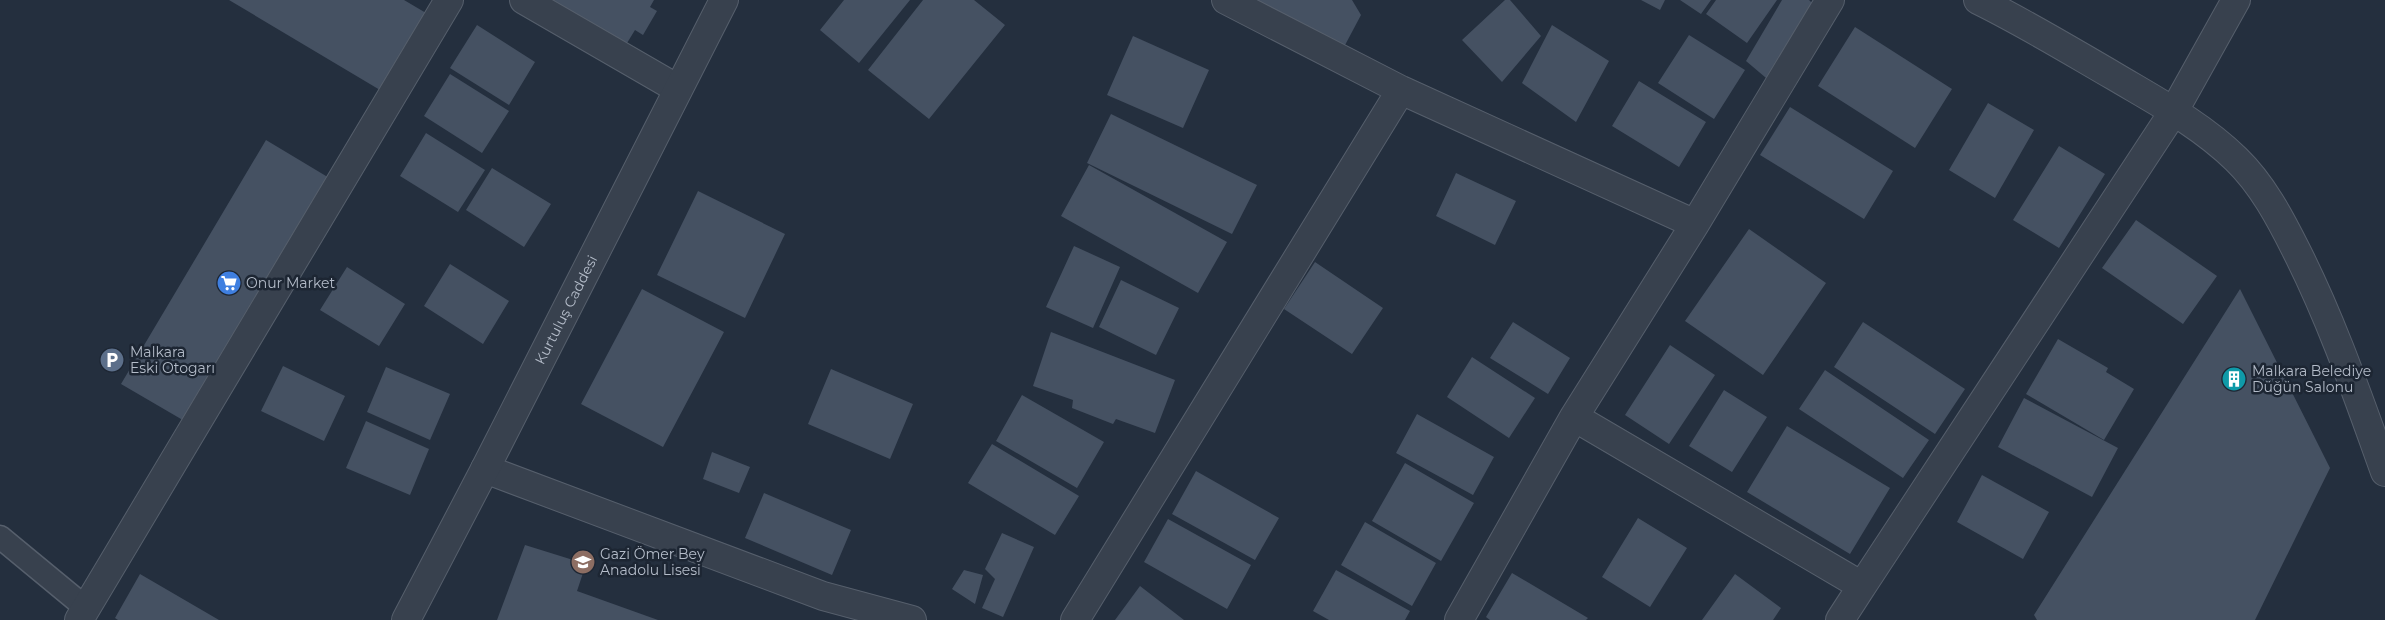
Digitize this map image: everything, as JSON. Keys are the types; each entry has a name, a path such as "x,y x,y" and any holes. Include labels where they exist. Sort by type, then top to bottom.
{"street":[{"path":"82,614 449,0"},
{"path":"524,0 678,88"},
{"name":"Kurtuluş Caddesi","path":"406,620 485,470 724,0"},
{"path":"1226,0 1401,90 1695,224"},
{"path":"1459,620 1574,417 1695,224 1830,0"},
{"path":"1978,0 2018,20 2174,112 2205,132 2236,160 2268,199 2318,293 2385,472"},
{"path":"1840,620 2174,112 2236,0"},
{"path":"1075,620 1401,90"},
{"path":"1574,417 1862,586"},
{"path":"485,470 823,596 912,620"}],"lane":[{"path":"0,537 82,614"}],"building":[{"path":"229,0 404,0 426,13 380,90"},
{"path":"544,0 654,0 650,7 657,11 643,35 635,30 624,48"},
{"path":"844,0 910,0 859,63 820,30"},
{"path":"923,0 974,0 1005,25 929,119 868,70"},
{"path":"1247,0 1352,0 1361,15 1344,47"},
{"path":"1505,0 1510,0 1541,36 1502,82 1462,40"},
{"path":"1641,0 1665,0 1660,10"},
{"path":"1680,0 1711,0 1701,14"},
{"path":"1716,0 1777,0 1747,43 1706,14"},
{"path":"1782,0 1809,0 1817,8 1772,83 1746,61"},
{"path":"477,25 535,62 509,105 450,68"},
{"path":"1552,25 1609,61 1576,122 1522,83"},
{"path":"1855,27 1952,89 1915,148 1818,86"},
{"path":"1689,35 1745,70 1714,119 1658,83"},
{"path":"1133,36 1209,70 1183,128 1107,95"},
{"path":"450,74 509,111 482,153 424,116"},
{"path":"1639,81 1706,122 1679,167 1612,126"},
{"path":"1988,103 2034,130 1995,198 1949,170"},
{"path":"1790,107 1893,171 1864,219 1760,155"},
{"path":"1111,114 1257,185 1232,234 1087,163"},
{"path":"426,133 485,170 458,212 400,176"},
{"path":"266,140 336,182 193,426 121,384"},
{"path":"2059,146 2105,174 2059,248 2013,220"},
{"path":"1089,165 1227,242 1198,293 1061,216"},
{"path":"492,168 551,204 524,247 466,210"},
{"path":"1456,173 1516,201 1495,245 1436,216"},
{"path":"698,191 785,234 745,318 657,275"},
{"path":"2136,220 2217,276 2183,324 2102,268"},
{"path":"1749,229 1826,283 1763,375 1685,321"},
{"path":"1074,246 1120,267 1093,328 1046,307"},
{"path":"1315,262 1383,308 1352,354 1284,309"},
{"path":"450,264 509,301 483,344 424,306"},
{"path":"347,267 405,304 379,346 320,310"},
{"path":"1121,280 1179,308 1156,355 1099,327"},
{"path":"642,289 724,332 663,447 581,404"},
{"name":"Malkara Belediye Düğün Salonu","path":"2240,289 2330,468 2255,620 2037,620 2034,615"},
{"path":"1513,322 1570,358 1548,394 1490,358"},
{"path":"1863,322 1965,389 1935,434 1834,367"},
{"path":"1051,332 1175,380 1155,433 1116,419 1113,424 1072,408 1073,400 1033,386"},
{"path":"2058,339 2108,368 2106,372 2134,389 2104,440 2026,394"},
{"path":"1670,345 1715,375 1669,444 1625,415"},
{"path":"1472,357 1535,398 1509,438 1447,397"},
{"path":"283,366 345,396 324,441 261,411"},
{"path":"386,367 450,394 430,440 367,412"},
{"path":"831,369 913,404 890,459 808,424"},
{"path":"1825,370 1929,440 1903,478 1799,409"},
{"path":"1724,390 1767,417 1732,472 1689,446"},
{"path":"1022,395 1104,442 1077,488 996,441"},
{"path":"2024,398 2118,448 2092,497 1998,447"},
{"path":"1417,414 1494,457 1473,495 1396,453"},
{"path":"366,421 429,449 410,495 346,468"},
{"path":"1787,426 1890,488 1850,554 1747,492"},
{"path":"992,444 1079,496 1055,535 968,483"},
{"path":"712,452 750,467 739,493 703,479"},
{"path":"1405,463 1474,503 1441,561 1372,521"},
{"path":"1196,471 1279,518 1255,560 1172,514"},
{"path":"1982,475 2049,512 2023,559 1957,522"},
{"path":"764,493 851,530 832,575 745,538"},
{"path":"1638,518 1687,548 1650,607 1602,577"},
{"path":"1168,519 1251,565 1227,609 1144,562"},
{"path":"1365,522 1436,563 1412,606 1341,565"},
{"path":"1002,533 1034,547 1003,617 982,608 995,579 985,569"},
{"path":"525,545 586,564 577,591 658,620 497,620"},
{"path":"964,570 983,575 975,604 952,589"},
{"path":"1336,570 1410,611 1405,620 1329,620 1313,611"},
{"path":"1512,573 1588,618 1586,620 1490,620 1486,617"},
{"path":"140,574 219,620 118,620 115,618"},
{"path":"1735,574 1781,608 1773,620 1702,620"},
{"path":"1140,586 1184,620 1115,620"}],"place":[{"name":"Onur Market","path":"229,283"},
{"name":"Malkara Eski Otogarı","path":"112,360"},
{"name":"Malkara Belediye Düğün Salonu","path":"2234,379"},
{"name":"Gazi Ömer Bey Anadolu Lisesi","path":"583,562"}]}
